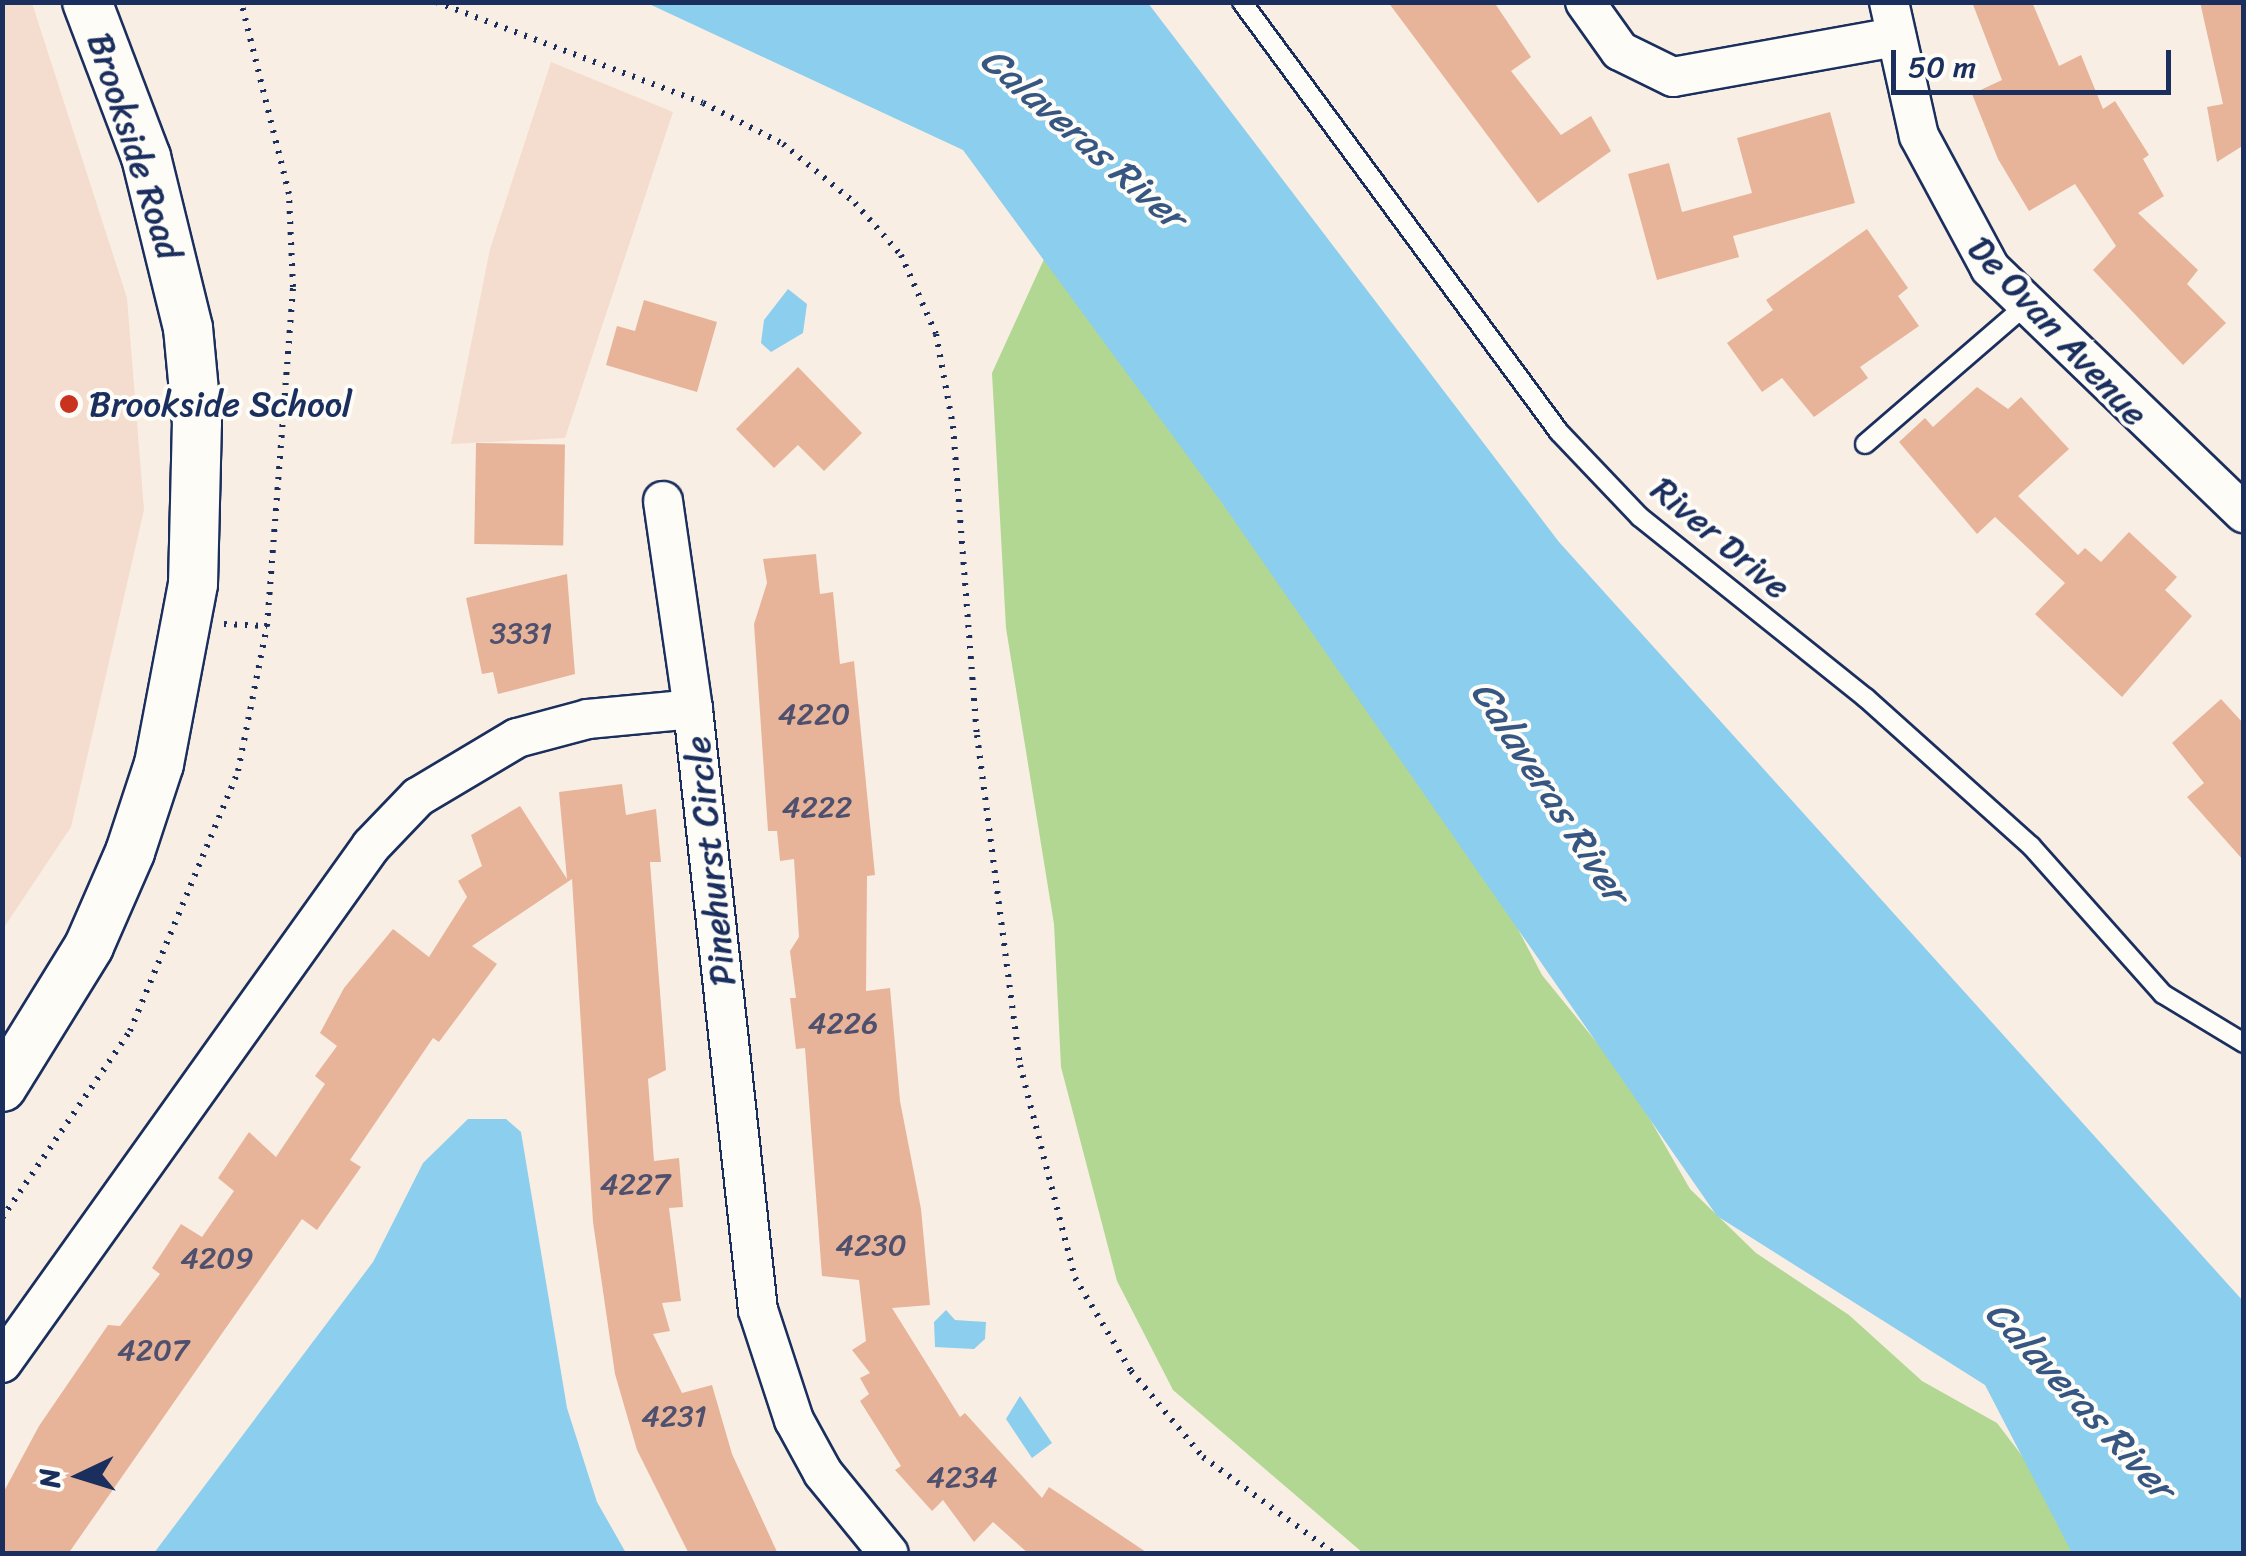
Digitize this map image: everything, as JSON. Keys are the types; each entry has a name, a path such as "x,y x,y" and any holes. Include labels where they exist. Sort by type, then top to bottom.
{"street":[{"name":"Brookside Road","path":"2,1087 89,946 130,852 164,746 193,584 198,423 188,328 146,158 87,2"},
{"path":"1585,2 1620,52 1673,77 1892,20"},
{"name":"De Ovan Avenue","path":"1892,20 1938,182 1990,268 2244,514"},
{"path":"662,501 693,708"},
{"name":"Pinehurst Circle","path":"2,1363 371,846 418,796 516,738 588,719 693,708 758,1310 794,1420 823,1473 889,1554"}],"lane":[{"name":"River Drive","path":"1242,2 1559,432 1640,517 1866,698 2030,846 2163,994 2244,1043"},
{"path":"1865,444 2026,305"}],"path":[{"path":"436,2 703,103 784,144 855,203 901,255 936,334 953,426 977,735 1020,1065 1075,1278 1131,1372 1204,1457 1335,1554"}],"shaded area":[{"name":"Brookside School","path":"2,3 32,3 127,298 144,510 71,827 3,929"},
{"path":"551,62 673,112 565,438 451,444 490,249"}],"green space":[{"path":"1045,257 1468,834 1542,975 1628,1081 1690,1189 1756,1253 1849,1315 1922,1381 1997,1423 2052,1495 2074,1553 1363,1553 1173,1390 1117,1281 1061,1067 1054,924 1006,628 992,373"}],"water":[{"name":"Calaveras River","path":"647,3 1148,3 1559,542 2243,1301 2243,1553 2072,1553 1985,1385 1717,1216 1222,503 963,150"},
{"path":"788,289 807,304 803,333 771,352 761,343 764,320"},
{"path":"468,1119 506,1119 521,1132 567,1408 597,1502 626,1553 154,1553 373,1262 423,1163"},
{"path":"946,1310 955,1320 986,1322 985,1339 974,1349 935,1347 934,1322"},
{"path":"1020,1396 1052,1443 1032,1458 1006,1419"}],"building":[{"path":"1388,2 1494,2 1531,57 1511,71 1561,135 1591,116 1611,151 1538,203"},
{"path":"1972,2 2032,2 2059,66 2081,55 2103,109 2115,101 2149,155 2143,159 2164,196 2138,213 2198,270 2187,284 2226,323 2183,365 2093,270 2116,246 2075,184 2029,211 1998,159 1972,94 2002,80"},
{"path":"2200,2 2244,2 2244,145 2217,162 2207,107 2223,104"},
{"path":"1830,112 1855,203 1733,236 1739,257 1657,280 1628,174 1669,163 1682,212 1752,193 1737,138"},
{"path":"1867,229 1908,288 1898,296 1919,326 1860,367 1868,378 1814,417 1782,378 1762,392 1727,343 1773,310 1766,300"},
{"path":"644,300 717,322 697,392 606,365 617,326 635,331"},
{"path":"798,367 862,433 824,471 798,445 774,468 736,429"},
{"path":"1977,387 2008,409 2021,397 2069,449 2018,496 2078,555 2085,548 2101,562 2129,532 2177,577 2165,590 2192,616 2122,697 2035,614 2065,583 1995,517 1977,534 1899,442 1925,418 1933,427"},
{"path":"476,443 565,445 563,546 474,544"},
{"path":"816,554 820,594 833,592 840,664 854,661 875,875 867,876 866,991 890,988 900,1101 921,1209 930,1305 892,1308 960,1417 965,1413 1042,1498 1049,1487 1149,1554 1029,1554 993,1522 974,1542 943,1500 932,1511 895,1470 901,1466 860,1401 869,1394 860,1378 870,1373 852,1350 866,1341 859,1280 822,1276 805,1048 796,1049 790,998 796,998 790,951 799,937 794,859 780,861 777,831 768,831 754,624 767,583 763,559"},
{"path":"567,574 575,674 498,694 493,672 482,674 466,598"},
{"path":"2221,699 2244,724 2244,861 2187,797 2204,783 2172,743"},
{"path":"622,784 626,815 656,809 661,862 650,862 666,1070 648,1079 654,1161 679,1158 683,1207 669,1208 681,1301 662,1303 670,1331 653,1334 682,1393 712,1385 732,1454 778,1554 689,1554 637,1450 615,1374 593,1222 572,879 472,946 497,964 439,1042 433,1038 350,1160 361,1167 317,1230 302,1219 68,1554 2,1554 2,1495 39,1426 108,1325 120,1326 160,1274 152,1268 181,1224 202,1237 234,1191 218,1178 249,1132 276,1157 325,1084 315,1076 337,1046 320,1033 344,988 393,929 429,957 467,897 458,881 482,866 471,835 520,806 567,879 559,792"}],"place":[{"name":"Brookside School","path":"69,404"}]}
